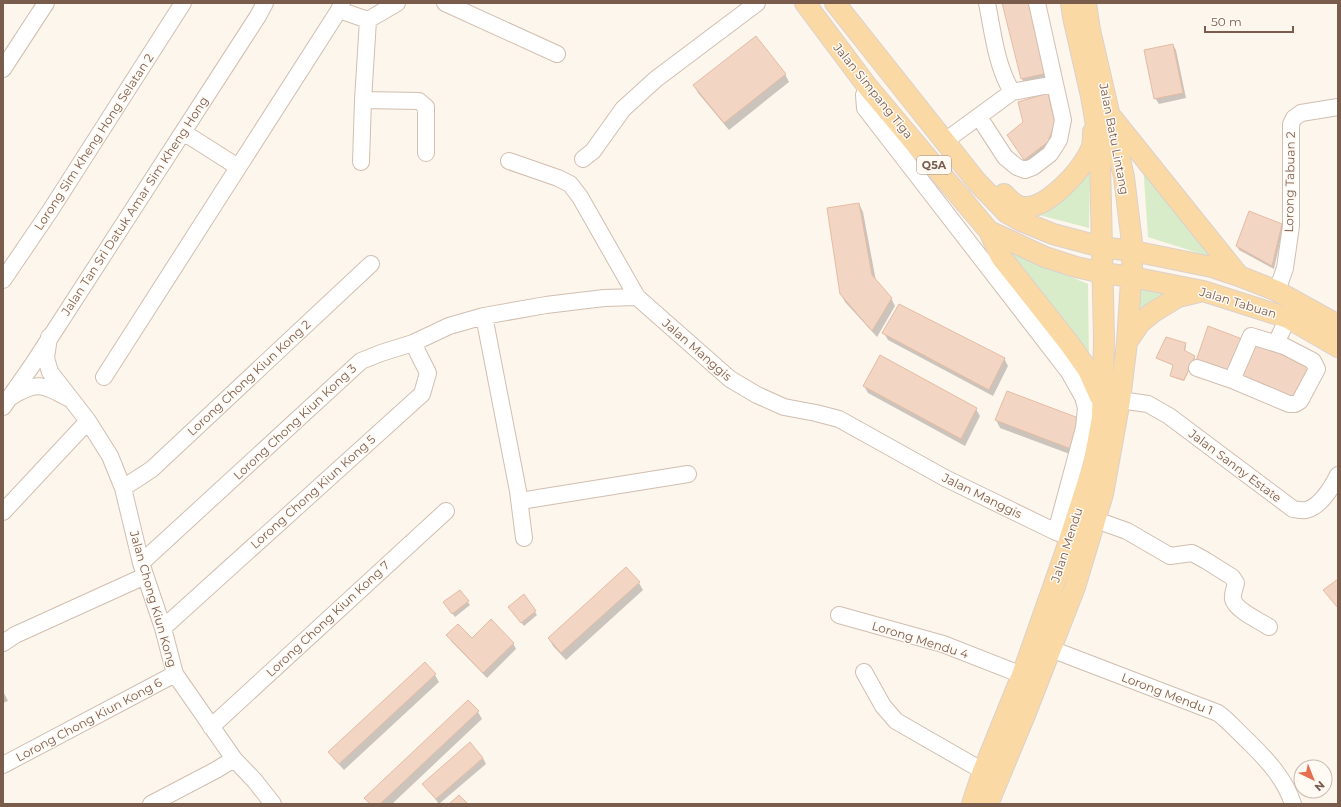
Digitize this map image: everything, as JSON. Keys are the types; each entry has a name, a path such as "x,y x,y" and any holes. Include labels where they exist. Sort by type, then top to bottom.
{"main road":[{"name":"Jalan Simpang Tiga","path":"805,3 867,86 989,231 1045,257 1076,267 1103,273"},
{"name":"Jalan Simpang Tiga","path":"835,3 977,182 1007,212 1021,221 1053,234 1101,247 1133,251"},
{"name":"Jalan Batu Lintang","path":"1071,3 1073,17 1103,118 1124,177 1133,251 1132,277"},
{"name":"Jalan Batu Lintang","path":"1086,3 1103,118 1100,160 1101,247 1103,273"},
{"path":"959,158 985,175 1014,204 1024,207 1035,205 1046,200 1058,191 1083,164 1091,150 1103,118 1239,276"},
{"path":"989,231 1001,257 1069,343 1111,400"},
{"name":"Jalan Tabuan","path":"1133,251 1212,267 1239,276 1277,291 1338,325"},
{"name":"Jalan Mendu","path":"972,804 983,771 1022,675 1063,534 1093,466 1102,418 1111,400 1104,340 1103,273"},
{"name":"Jalan Tabuan","path":"1103,273 1132,277 1203,291 1288,318 1338,347"},
{"name":"Jalan Mendu","path":"988,804 1075,587 1096,520 1103,494 1111,400 1127,342 1132,277"},
{"path":"1127,342 1140,323 1152,313 1178,297 1203,291"}],"street":[{"path":"3,69 46,3"},
{"name":"Lorong Sim Kheng Hong Selatan 2","path":"3,280 50,211 183,3"},
{"name":"Jalan Tan Sri Datuk Amar Sim Kheng Hong","path":"6,403 183,132 265,3"},
{"path":"368,20 397,3"},
{"path":"445,3 556,54"},
{"path":"583,158 593,151 623,109 656,79 757,3"},
{"path":"987,3 998,62 1006,82 1012,92"},
{"path":"979,117 1005,157 1017,168 1025,170 1033,167 1050,154 1059,140 1063,120 1037,3"},
{"path":"104,377 341,7 368,20"},
{"path":"361,162 368,20"},
{"path":"945,141 1012,92 1055,84"},
{"path":"867,86 864,95 865,108 1069,372 1083,397 1086,408 1084,428 1063,534"},
{"path":"363,100 423,103 426,107 426,153"},
{"name":"Lorong Tabuan 2","path":"1277,291 1285,268 1291,226 1291,124 1294,118 1301,113 1338,107"},
{"path":"183,132 238,167"},
{"name":"Jalan Manggis","path":"509,161 558,178 570,184 580,197 638,297 730,379 757,395 784,407 816,412 839,419 945,478 1063,534"},
{"name":"Lorong Chong Kiun Kong 2","path":"122,488 152,468 371,264"},
{"name":"Lorong Chong Kiun Kong 3","path":"3,643 15,635 143,570 361,361 449,326 484,316 546,305 604,298 638,297"},
{"path":"484,316 520,501 524,538"},
{"path":"1276,343 1288,318"},
{"path":"1197,368 1232,380 1289,404 1295,404 1300,401 1317,369 1314,361 1276,343 1251,336 1232,380"},
{"name":"Jalan Chong Kiun Kong","path":"49,337 46,358 50,372 88,421 110,456 122,488 143,570 175,674 234,759 255,781 272,804"},
{"name":"Lorong Chong Kiun Kong 5","path":"162,628 422,394 428,373 412,342"},
{"name":"Jalan Chong Kiun Kong","path":"6,403 24,389 37,385 52,389 73,401"},
{"name":"Jalan Sanny Estate","path":"1111,400 1148,404 1169,416 1292,509 1306,510 1315,506 1323,498 1338,475"},
{"path":"3,512 88,421"},
{"path":"520,501 688,474"},
{"name":"Lorong Chong Kiun Kong 7","path":"211,727 446,511"},
{"path":"1096,520 1127,531 1170,556 1192,554 1205,560 1232,577 1236,583 1233,595 1234,601 1242,611 1269,627"},
{"name":"Lorong Mendu 4","path":"839,615 943,644 1022,675"},
{"name":"Lorong Mendu 1","path":"1051,649 1218,713 1229,722 1272,766 1282,781 1293,804"},
{"path":"864,672 883,706 896,721 983,771"},
{"name":"Lorong Chong Kiun Kong 6","path":"3,765 175,674"},
{"path":"151,804 234,759"}],"green space":[{"path":"1143,164 1217,259 1148,237"},
{"path":"1090,168 1089,228 1035,214 1054,207 1069,195"},
{"path":"1003,249 1088,284 1089,362"},
{"path":"1139,286 1174,291 1135,321"}],"building":[{"path":"1002,3 1030,3 1048,73 1021,79"},
{"path":"756,36 786,74 724,123 693,85"},
{"path":"1173,44 1183,93 1154,99 1144,50"},
{"path":"1048,93 1055,123 1048,142 1024,160 1007,135 1023,122 1018,102"},
{"path":"859,203 872,275 892,298 872,331 840,294 827,208"},
{"path":"1249,211 1282,224 1272,266 1236,246"},
{"path":"899,304 1005,358 989,390 882,333"},
{"path":"1208,326 1242,339 1229,371 1196,361"},
{"path":"1166,337 1186,343 1184,350 1195,356 1184,380 1170,376 1173,365 1156,358"},
{"path":"1253,341 1312,369 1293,397 1240,377"},
{"path":"880,355 977,408 961,439 863,386"},
{"path":"1007,391 1081,419 1071,449 995,420"},
{"path":"626,567 640,582 561,653 548,638"},
{"path":"1338,579 1338,608 1323,590"},
{"path":"460,590 469,601 452,614 443,602"},
{"path":"524,594 536,611 521,623 508,607"},
{"path":"491,619 514,643 483,673 446,635 458,624 472,638"},
{"path":"425,662 436,674 339,764 328,752"},
{"path":"468,700 479,711 380,804 370,804 364,798"},
{"path":"470,742 483,758 436,799 422,784"},
{"path":"459,795 468,804 449,804"}]}
